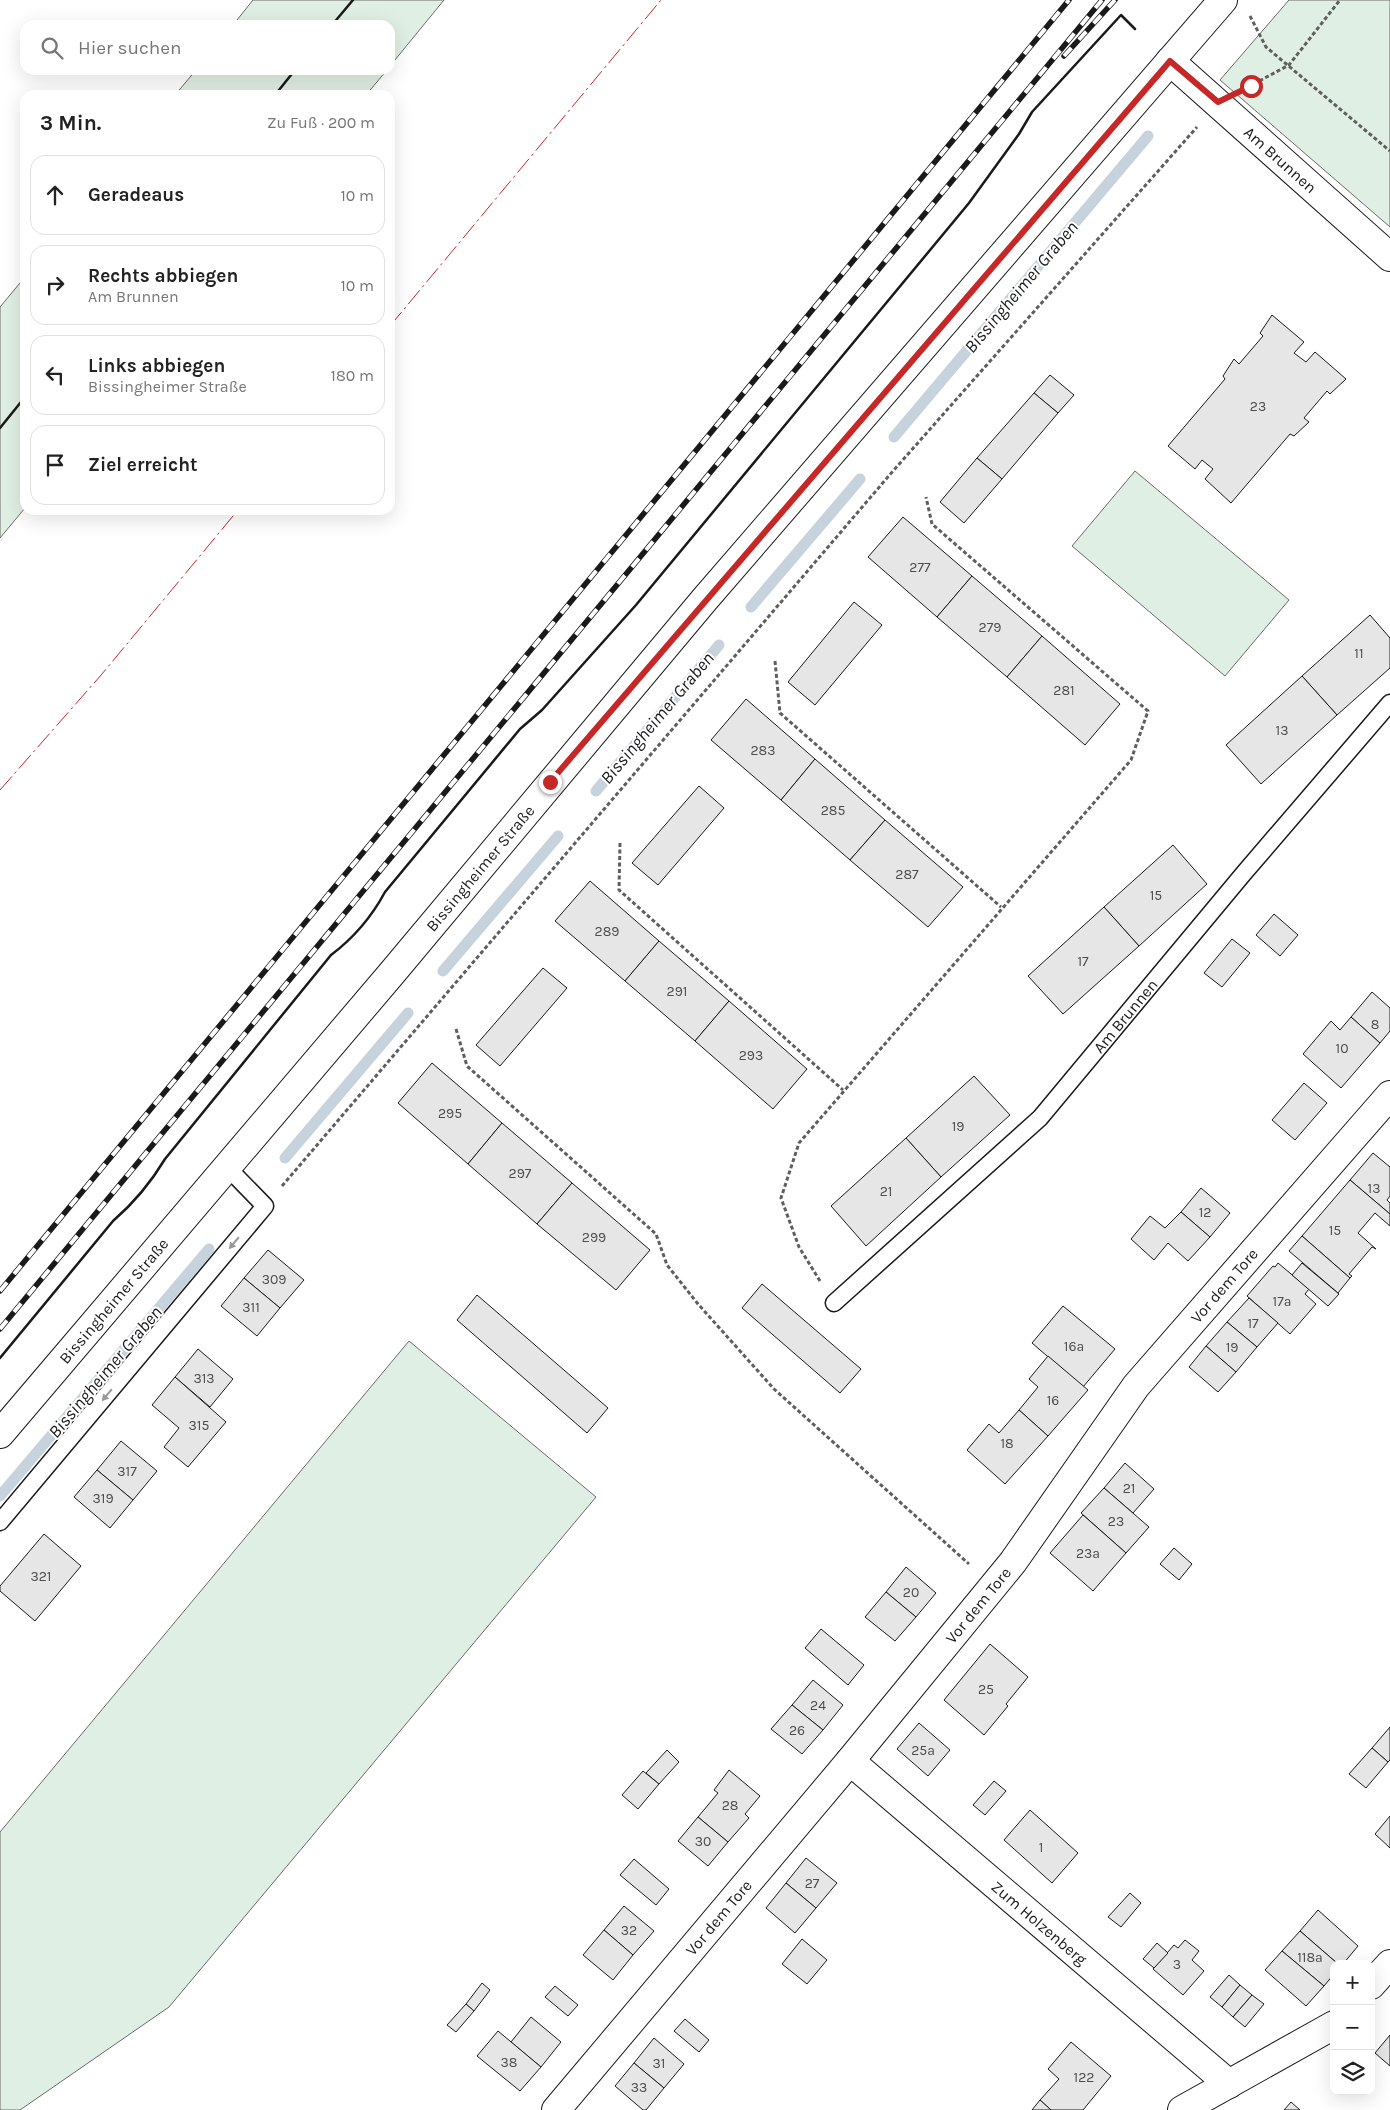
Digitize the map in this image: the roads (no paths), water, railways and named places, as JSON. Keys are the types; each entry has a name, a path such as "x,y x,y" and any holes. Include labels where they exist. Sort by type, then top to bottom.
{"street":[{"name":"Bissingheimer Straße","path":"0,1434 392,973 699,607 1170,61 1235,6"},
{"name":"Am Brunnen","path":"1170,61 1390,256"},
{"name":"Vor dem Tore","path":"556,2110 850,1761 1013,1562 1136,1386 1390,1095"},
{"name":"Zum Holzenberg","path":"850,1761 1229,2084"},
{"path":"1375,1980 1390,1964"},
{"path":"1182,2110 1330,2027"}],"lane":[{"name":"Am Brunnen","path":"834,1304 1040,1118 1244,873 1390,703"},
{"path":"0,1522 265,1206 226,1166"}],"waterway":[{"name":"Bissingheimer Graben","path":"894,437 1148,136"},
{"name":"Bissingheimer Graben","path":"751,607 860,479"},
{"name":"Bissingheimer Graben","path":"596,791 719,645"},
{"name":"Bissingheimer Graben","path":"443,971 558,836"},
{"name":"Bissingheimer Graben","path":"285,1158 408,1013"},
{"name":"Bissingheimer Graben","path":"0,1496 209,1249"}],"railway":[{"path":"0,1291 1069,0"},
{"path":"0,1329 1102,0"},
{"path":"1064,56 1115,0"}]}
